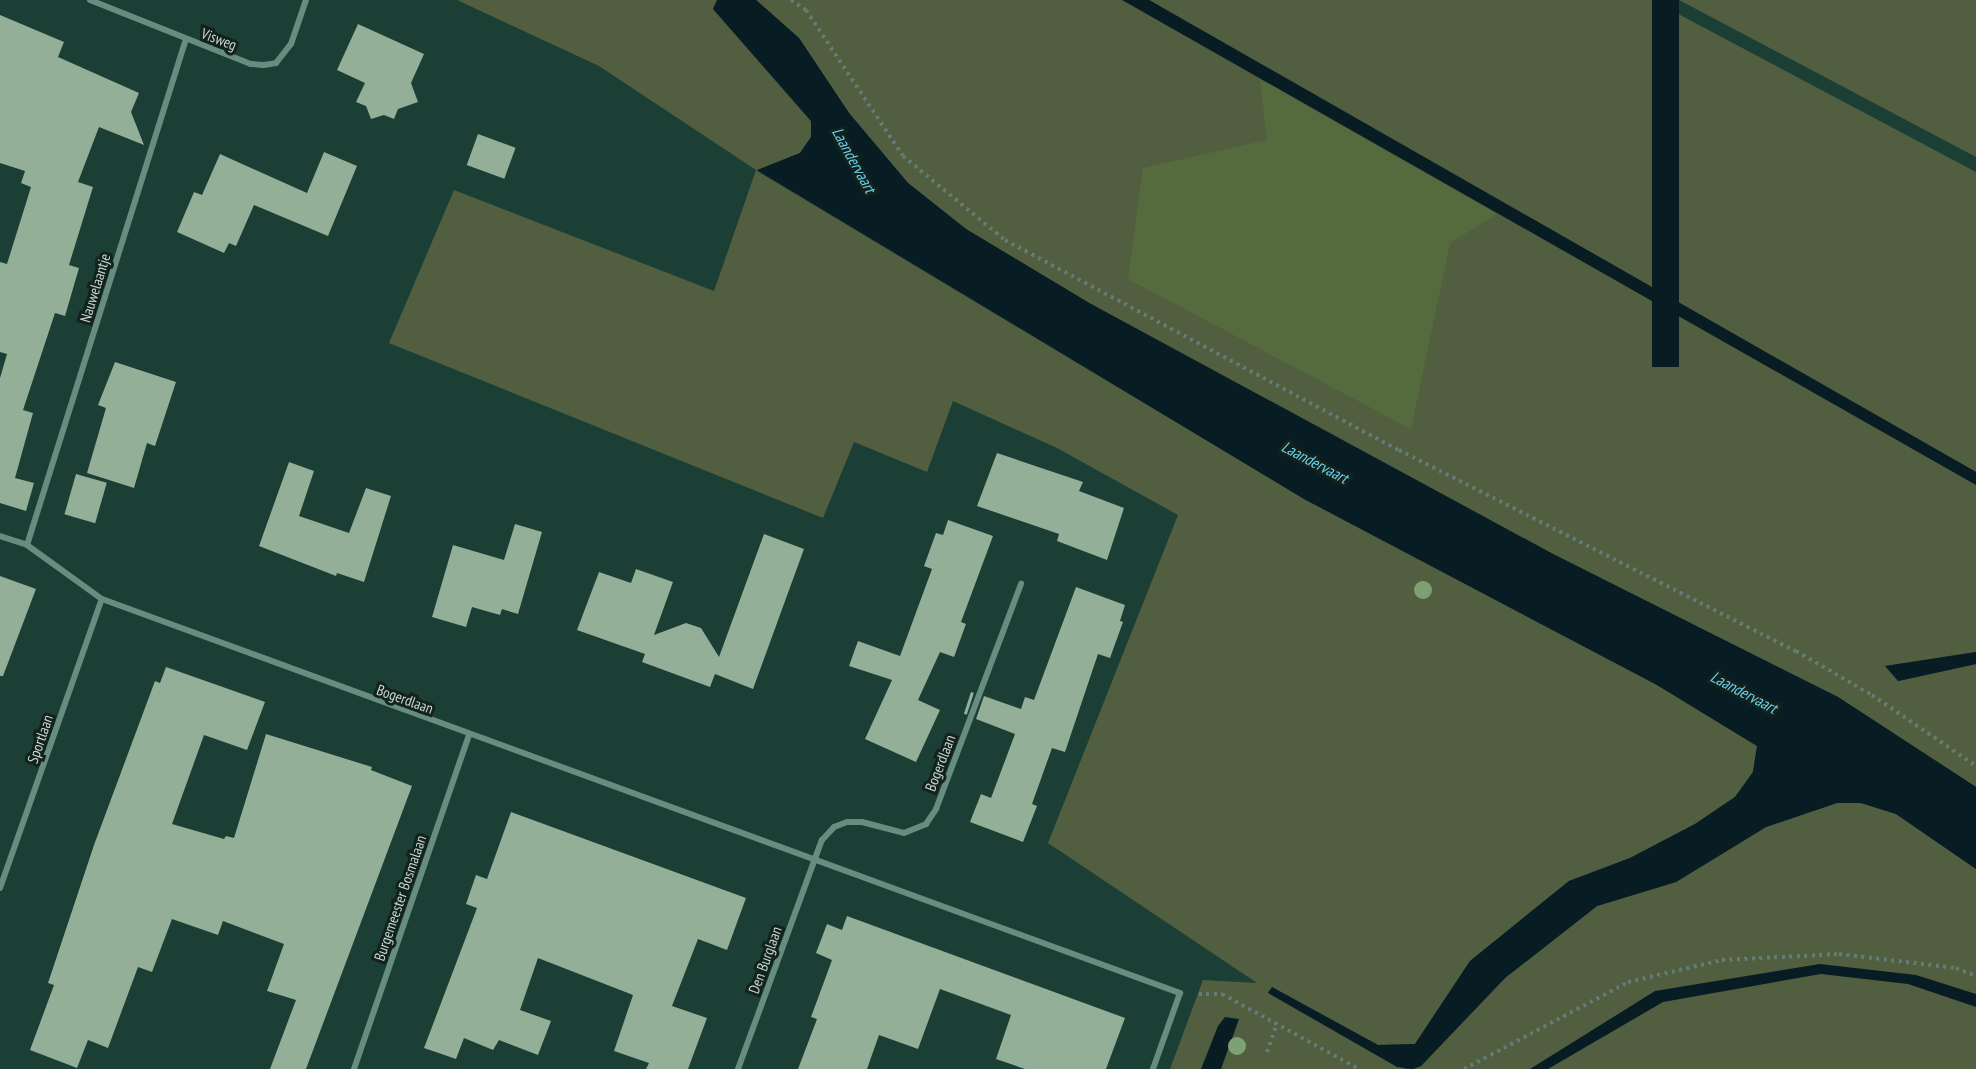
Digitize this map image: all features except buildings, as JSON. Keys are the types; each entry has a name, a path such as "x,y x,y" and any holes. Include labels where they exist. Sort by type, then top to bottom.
{"street":[{"name":"Visweg","path":"90,0 251,64 276,63 291,44 306,0"},
{"name":"Nauwelaantje","path":"27,545 186,39"},
{"name":"Bogerdlaan","path":"0,536 27,545 102,599 1180,993"},
{"name":"Bogerdlaan","path":"815,858 826,833 847,822 862,822 904,833 926,824 936,809 1021,584"},
{"name":"Sportlaan","path":"0,888 102,599"},
{"name":"Burgemeester Bosmalaan","path":"354,1069 470,735"},
{"name":"Den Burglaan","path":"738,1069 815,858"},
{"path":"1153,1069 1180,993"}],"path":[{"path":"791,0 806,10 903,156 1005,240 1400,450 1796,651 1872,695 1976,766"},
{"path":"1464,1069 1628,982 1722,960 1839,954 1956,968 1976,976"},
{"path":"1180,993 1222,994 1276,1026 1359,1069"},
{"path":"1267,1052 1276,1026"}],"green space":[{"path":"457,0 717,0 713,9 811,121 811,137 800,153 757,171 1304,499 1657,685 1757,746 1753,772 1735,797 1695,824 1630,858 1569,881 1470,961 1415,1044 1378,1045 1273,988 1268,992 1405,1069 1170,1069 1203,980 1257,983 1048,843 1178,515 1057,448 953,401 927,472 854,442 823,518 389,343 454,190 714,291 756,170 599,66"},
{"path":"756,0 1124,0 1976,484 1976,652 1886,666 1899,681 1976,664 1976,787 1838,697 1553,554 1091,304 966,229 908,183 849,113 799,38"},
{"path":"1149,0 1652,0 1976,172 1976,472"},
{"path":"1679,0 1976,0 1976,157"},
{"path":"1260,79 1497,214 1450,243 1411,429 1128,279 1143,168 1267,140"},
{"path":"1837,803 1861,803 1896,814 1976,869 1976,1069 1413,1069 1421,1066 1505,978 1597,906 1676,882 1766,827"}],"water":[{"name":"Laandervaart","path":"717,0 756,0 799,38 849,113 908,183 966,229 1091,304 1553,554 1838,697 1976,787 1976,869 1896,814 1861,803 1837,803 1766,827 1676,882 1597,906 1505,978 1421,1066 1413,1069 1397,1067 1268,993 1272,987 1378,1045 1415,1044 1470,961 1569,881 1630,858 1695,824 1735,797 1753,772 1757,746 1657,685 1304,499 757,170 800,153 811,137 811,121 713,9"},
{"path":"1122,0 1149,0 1976,472 1976,485"},
{"path":"1652,0 1679,0 1679,367 1652,367"},
{"path":"1976,652 1976,664 1898,681 1885,666"},
{"path":"1820,964 1916,975 1976,994 1976,1007 1908,984 1821,974 1663,1002 1548,1069 1530,1069 1655,991"},
{"path":"1225,1017 1239,1019 1221,1069 1201,1069 1218,1026"}]}
